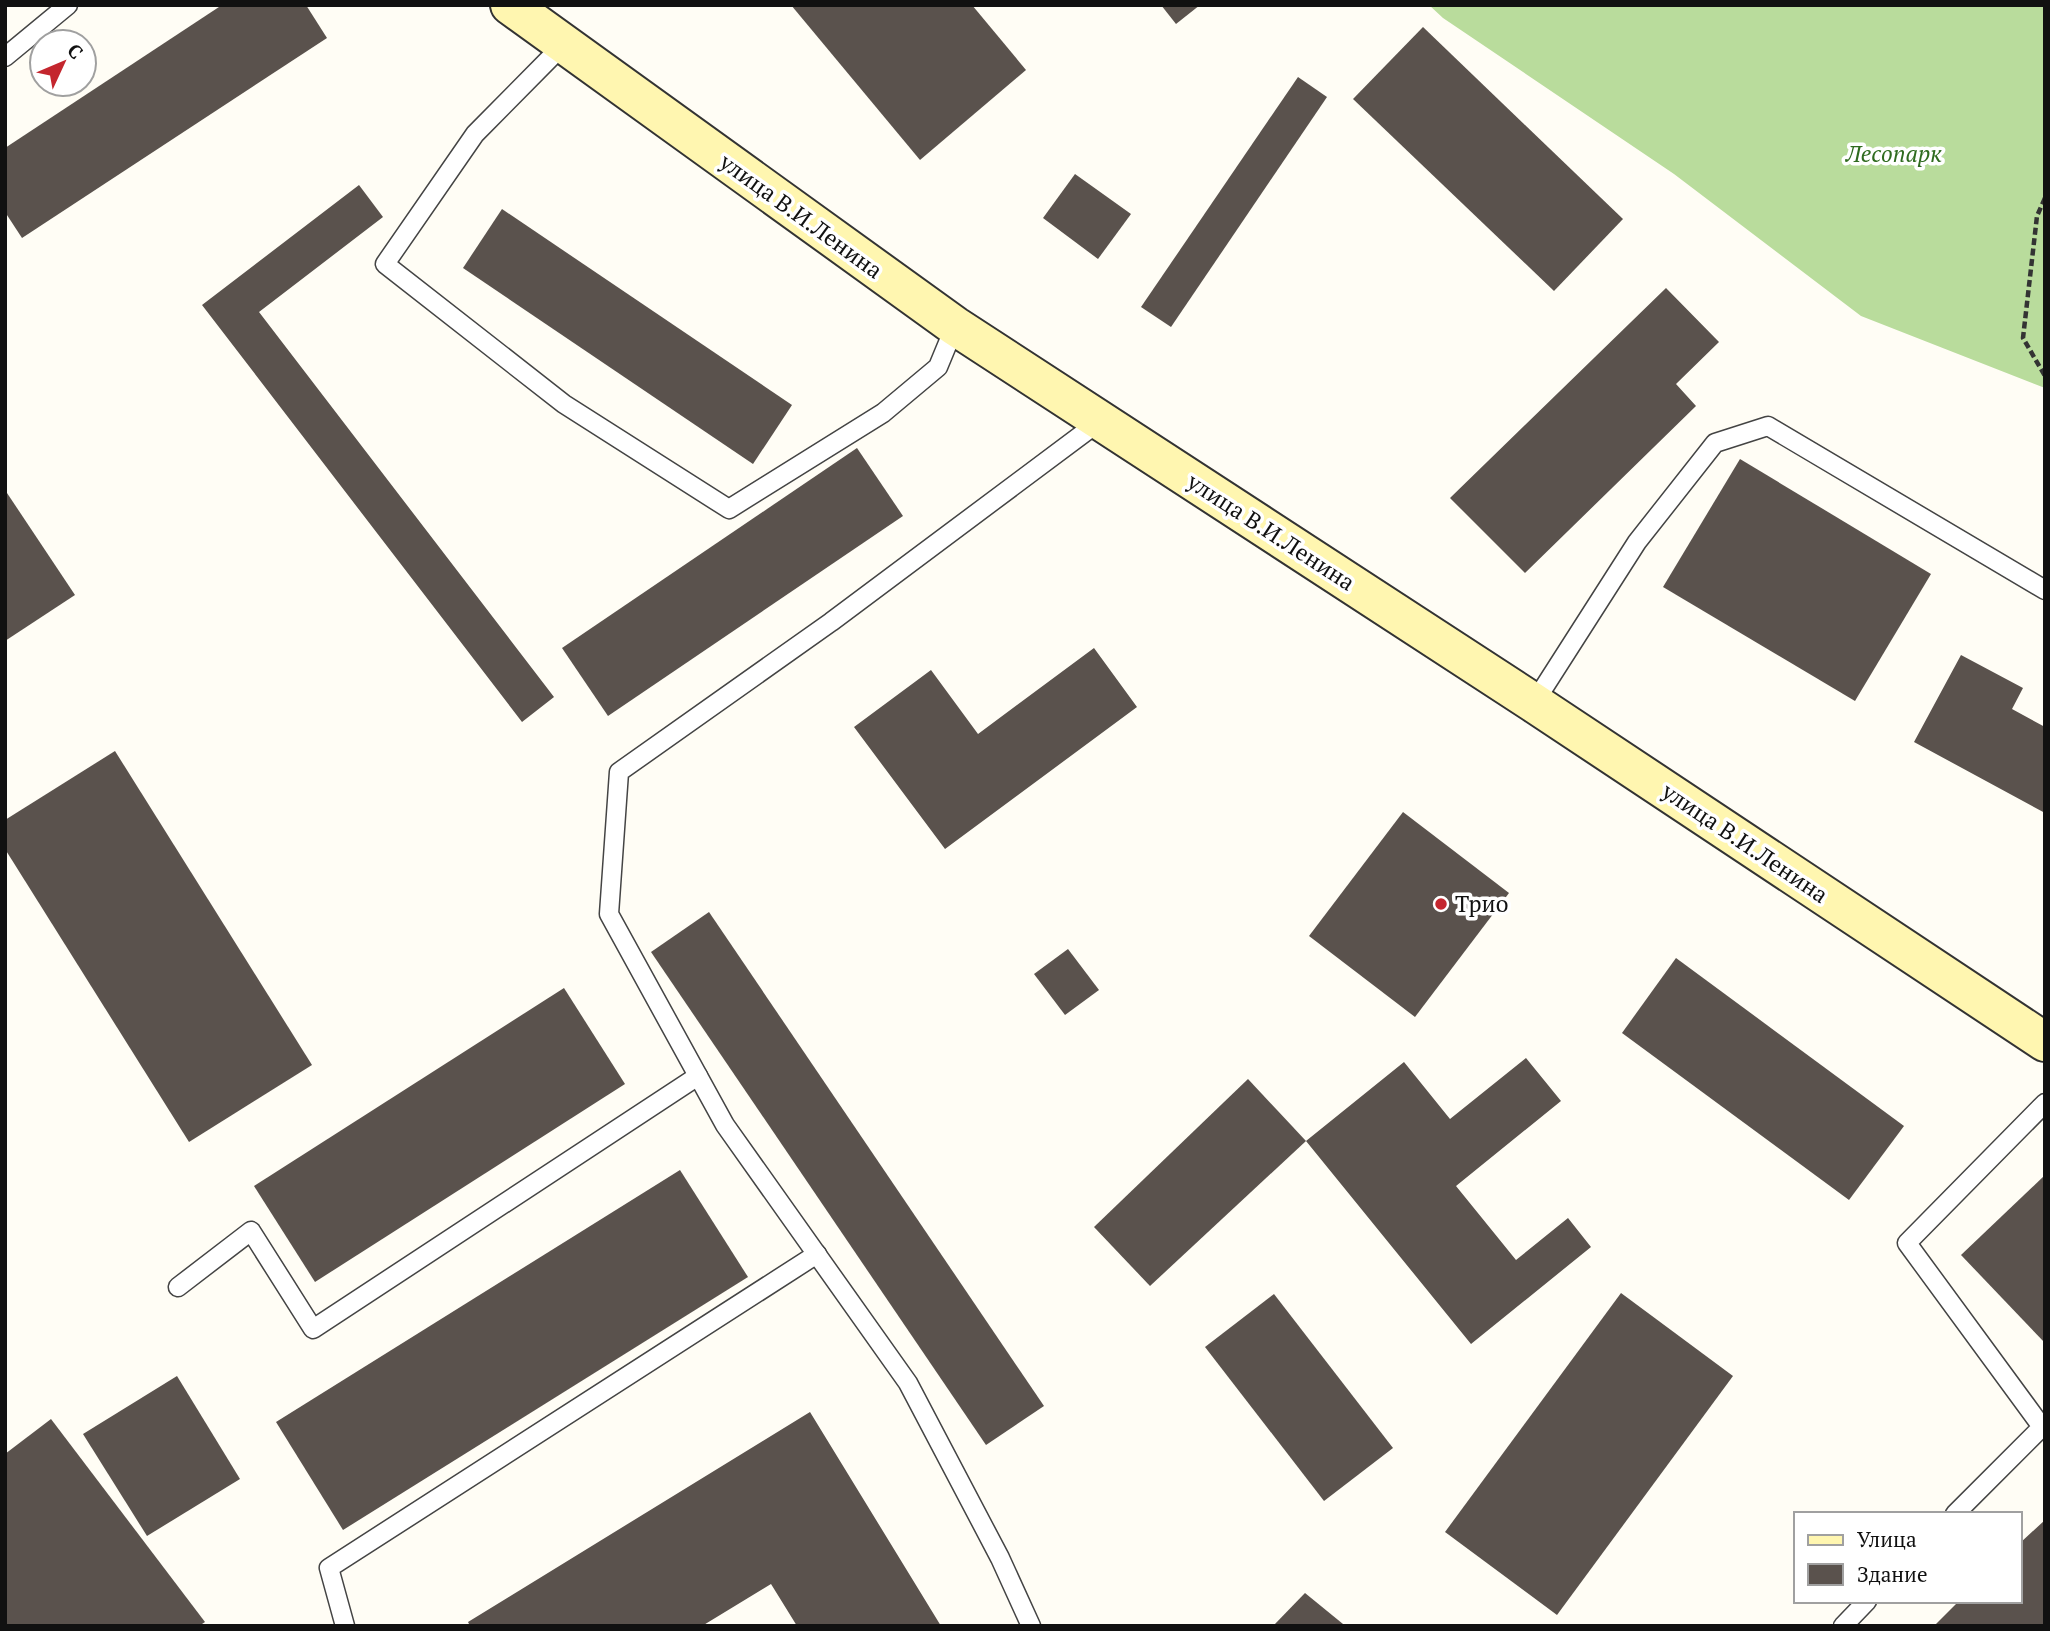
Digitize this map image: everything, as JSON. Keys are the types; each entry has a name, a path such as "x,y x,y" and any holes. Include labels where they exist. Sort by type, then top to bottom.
{"main road":[{"name":"улица В.И.Ленина","path":"510,5 563,46 955,326 1535,703 2045,1042"}],"lane":[{"path":"5,57 68,5"},
{"path":"563,46 475,134 385,264 564,404 729,509 883,414 938,367 955,326"},
{"path":"1031,1626 1000,1558 908,1383 725,1125 609,914 619,772 831,622 1100,421"},
{"path":"1535,703 1637,542 1715,443 1768,426 2045,590"},
{"path":"178,1287 251,1231 313,1329 698,1076"},
{"path":"1957,1512 2042,1427 1907,1243 2045,1103"},
{"path":"345,1626 329,1568 817,1254"},
{"path":"1843,1626 1865,1603"}],"path":[{"path":"2045,198 2037,216 2023,338 2045,376"}],"green space":[{"name":"Лесопарк","path":"1429,5 2045,5 2045,388 1861,316 1674,174 1443,18"}],"building":[{"path":"222,5 306,5 327,38 22,238 5,212 5,148 81,98 98,98 98,87"},
{"path":"791,5 972,5 1026,70 920,160"},
{"path":"1161,5 1200,5 1176,24"},
{"path":"1423,27 1623,219 1554,291 1353,99"},
{"path":"1298,77 1327,97 1171,327 1141,307"},
{"path":"1075,174 1131,214 1098,259 1043,218"},
{"path":"359,185 383,217 259,312 554,697 522,722 202,305"},
{"path":"502,209 792,405 753,464 463,268"},
{"path":"1666,288 1719,342 1676,384 1696,406 1525,573 1450,498"},
{"path":"857,448 903,516 608,716 562,648"},
{"path":"1740,459 1931,574 1855,701 1663,587"},
{"path":"5,490 75,595 5,641"},
{"path":"1094,648 1137,707 945,849 854,727 931,670 978,734"},
{"path":"1961,655 2023,688 2012,709 2045,727 2045,813 1914,742"},
{"path":"115,751 312,1065 189,1142 5,849 5,820"},
{"path":"1403,812 1509,893 1415,1017 1309,936"},
{"path":"709,912 1044,1406 986,1445 651,952"},
{"path":"1068,949 1099,990 1065,1015 1034,974"},
{"path":"1676,958 1904,1126 1849,1200 1622,1033"},
{"path":"564,988 625,1084 315,1282 254,1186"},
{"path":"1526,1058 1561,1101 1456,1186 1516,1260 1568,1218 1591,1247 1471,1344 1306,1141 1404,1062 1450,1119"},
{"path":"1248,1079 1306,1141 1150,1286 1094,1227"},
{"path":"680,1170 748,1277 343,1530 276,1422"},
{"path":"2045,1175 2045,1343 1961,1255"},
{"path":"1621,1293 1733,1376 1557,1615 1445,1532"},
{"path":"1274,1294 1393,1448 1324,1501 1205,1347"},
{"path":"177,1376 240,1479 147,1536 83,1434"},
{"path":"810,1412 941,1626 797,1626 771,1584 702,1626 470,1626 468,1622"},
{"path":"51,1419 205,1622 199,1626 5,1626 5,1454"},
{"path":"2045,1520 2045,1626 1934,1626 1957,1603 2022,1603 2022,1541"},
{"path":"1305,1593 1343,1624 1273,1626"}],"place":[{"name":"Трио","path":"1441,904"}]}
